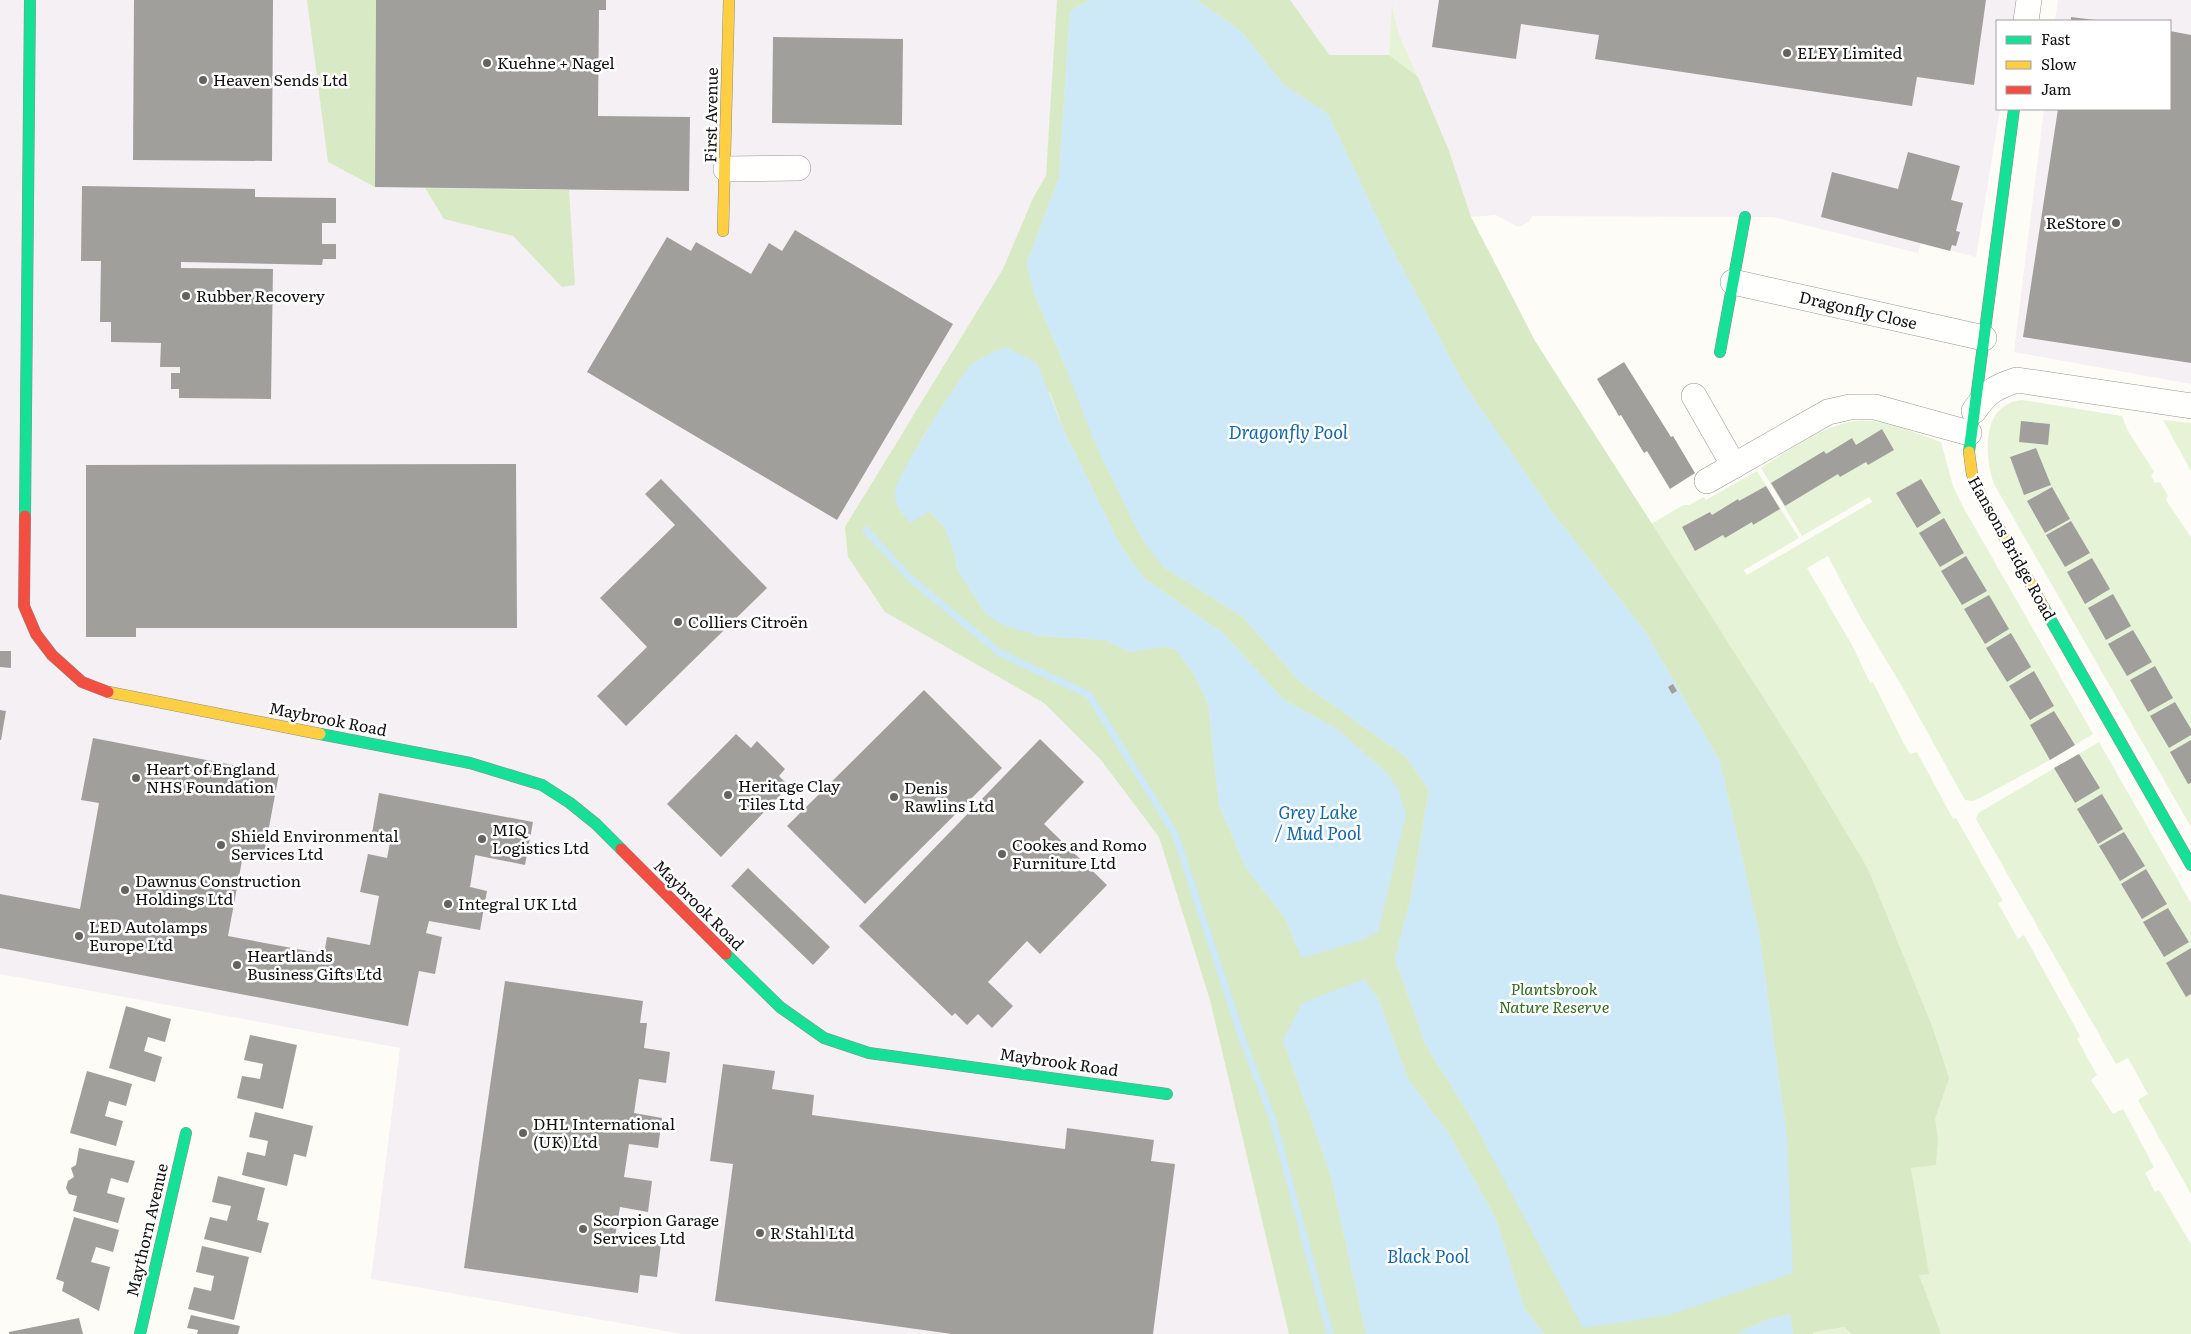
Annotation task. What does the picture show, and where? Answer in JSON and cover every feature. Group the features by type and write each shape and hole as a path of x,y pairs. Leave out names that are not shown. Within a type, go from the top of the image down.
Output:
{"street":[{"name":"Maybrook Road","path":"30,0 24,606 36,634 52,655 82,682 108,692 470,763 542,785 570,803 596,824 765,994 824,1038 869,1053 1167,1094"},
{"name":"First Avenue","path":"723,231 729,0"},
{"path":"2026,20 2029,0"},
{"name":"Hansons Bridge Road","path":"2014,110 1968,448 1969,470 1975,485 2191,865"},
{"path":"726,170 798,168"},
{"path":"1720,352 1745,217"},
{"name":"Dragonfly Close","path":"1733,282 1984,338"},
{"path":"1707,481 1828,412 1850,407 1875,406 1972,422 1985,395 2002,385 2017,380 2191,406"},
{"path":"1694,396 1734,466"},
{"name":"Maythorn Avenue","path":"140,1334 186,1133"}],"shaded area":[{"path":"0,0 1057,0 1046,176 1033,198 1003,269 845,527 885,612 1044,703 1101,760 1159,837 1210,1000 1289,1334 682,1334 371,1279 400,1048 0,974"},
{"path":"1290,0 2018,0 2014,20 1996,20 1996,110 2000,110 1976,257 1921,243 1918,253 1773,217 1532,216 1529,222 1518,227 1496,215 1471,217 1449,151 1397,32 1393,6 1389,55 1329,55"},
{"name":"ReStore","path":"2058,0 2191,0 2191,384 2014,352 2044,110 2171,110 2171,20 2055,20"}],"green space":[{"path":"307,0 376,0 375,187 328,162"},
{"name":"Plantsbrook Nature Reserve","path":"1057,0 1290,0 1330,55 1389,55 1392,4 1398,32 1449,151 1471,217 1535,341 1651,524 1683,505 1689,505 1704,497 1706,500 1757,471 1799,538 1744,570 1747,575 1872,502 1869,497 1802,536 1761,468 1817,434 1848,422 1879,422 1903,428 1941,442 1953,486 1962,505 2093,734 1980,798 1973,801 1965,800 1904,690 1859,615 1828,556 1807,568 1852,645 1870,683 1873,682 1904,744 1910,754 1917,752 1953,819 1956,818 2003,901 1998,903 2018,939 2024,935 2080,1036 2077,1039 2097,1075 2091,1080 2113,1114 2123,1109 2154,1167 2145,1173 2155,1192 2159,1190 2191,1244 2191,1334 1289,1334 1210,1000 1159,837 1101,760 1044,703 885,612 848,557 845,527 1003,269 1033,198 1046,176"},
{"path":"1057,0 1090,0 1070,11 1059,177 1027,263 1034,294 1063,361 1163,567 1243,617 1299,681 1405,756 1429,790 1412,892 1395,959 1425,1044 1473,1121 1787,1137 1759,932 1720,761 1645,631 1550,509 1464,384 1387,239 1328,114 1283,84 1242,32 1197,0 1290,0 1329,55 1389,55 1418,77 1449,151 1471,217 1535,341 1798,752 1868,869 1932,1026 1949,1078 1935,1119 1938,1139 1936,1165 1911,1168 1929,1274 1919,1275 1941,1334 1852,1334 1844,1327 1813,1332 1813,1334 1793,1334 1790,1314 1768,1319 1736,1334 1544,1334 1525,1309 1496,1219 1449,1134 1408,1079 1378,998 1283,1040 1330,1173 1366,1334 1289,1334 1210,1000 1159,837 1101,760 1044,703 885,612 848,557 845,527 1003,269 1033,198 1046,176","holes":["1050,392 1064,431 1122,548 1145,579 1223,633 1284,700 1337,729 1388,774 1302,958 1285,918 1246,868 1219,805 1208,704 1193,673 1175,649 1163,647 1129,652 1105,640 1039,636 986,614 957,569 954,551 944,527 929,511 895,490 923,436 936,418"]},
{"path":"425,188 569,190 575,285 562,287 513,236 444,219"},
{"path":"2022,400 2122,416 2127,429 2154,472 2151,475 2155,483 2160,482 2168,496 2166,500 2191,537 2191,827 1994,484 1988,459 1989,433 1992,421 1999,411 2009,404"},
{"path":"2163,420 2191,423 2191,471"},
{"path":"2099,742 2191,903 2191,1194 2138,1100 2148,1094 2128,1058 2116,1064 1976,819 1978,813"}],"water":[{"name":"Dragonfly Pool","path":"1090,0 1197,0 1242,32 1283,84 1328,114 1387,239 1464,384 1550,509 1645,631 1720,761 1759,932 1787,1137 1793,1273 1669,1315 1583,1328 1473,1121 1425,1044 1395,959 1412,892 1429,790 1405,756 1299,681 1243,617 1163,567 1140,536 1097,448 1034,294 1027,263 1059,177 1070,11"},
{"name":"Grey Lake / Mud Pool","path":"1006,347 1037,363 1064,431 1122,548 1145,579 1223,633 1284,700 1337,729 1388,774 1399,791 1406,815 1378,932 1360,941 1302,958 1285,918 1246,868 1219,805 1208,704 1193,673 1175,649 1163,647 1129,652 1105,640 1039,636 1003,625 986,614 957,569 954,551 944,527 929,511 911,523 899,509 895,496 898,482 929,427 955,387 972,364 984,356"},
{"name":"Black Pool","path":"1364,979 1378,998 1408,1079 1449,1134 1496,1219 1525,1309 1544,1334 1366,1334 1330,1173 1283,1040 1302,1003"},
{"path":"1790,1314 1793,1334 1736,1334 1768,1319"}],"building":[{"name":"Heaven Sends Ltd","path":"134,0 273,0 272,161 133,160"},
{"name":"Kuehne + Nagel","path":"376,0 606,0 606,10 599,10 598,116 690,117 689,191 375,187"},
{"name":"ELEY Limited","path":"1439,0 1986,0 1974,85 1917,77 1912,106 1595,59 1599,35 1521,24 1516,59 1432,47"},
{"path":"2071,17 2095,20 2071,20"},
{"name":"ReStore","path":"2171,31 2191,35 2191,363 2023,337 2058,110 2171,110"},
{"path":"773,37 903,39 902,125 772,123"},
{"path":"1908,152 1960,166 1951,200 1963,203 1956,231 1960,232 1956,246 1952,245 1950,251 1821,217 1832,172 1898,189"},
{"name":"Rubber Recovery","path":"82,186 255,189 255,197 336,198 336,223 322,223 322,244 336,244 336,259 323,259 322,265 181,262 181,268 273,269 271,399 179,398 179,389 171,389 171,373 180,373 180,367 160,367 161,343 111,342 111,322 100,322 101,261 81,261"},
{"path":"795,230 953,324 837,520 587,372 667,237 691,251 696,242 751,274 769,243 782,251"},
{"path":"1624,362 1695,473 1670,489 1647,451 1644,453 1621,415 1619,416 1597,379"},
{"path":"2021,421 2050,424 2048,445 2019,442"},
{"path":"1882,429 1894,450 1868,465 1866,462 1840,477 1838,474 1785,506 1771,483 1824,451 1826,454 1852,438 1856,445"},
{"path":"2036,448 2051,485 2024,495 2010,457"},
{"path":"516,464 517,628 136,628 136,637 86,637 86,465"},
{"name":"Colliers Citroën","path":"661,479 767,588 626,726 597,696 647,647 600,598 675,525 645,494"},
{"path":"1921,479 1941,513 1917,528 1896,493"},
{"path":"1766,486 1780,509 1753,525 1752,522 1725,538 1723,535 1695,551 1682,527 1710,512 1712,515 1738,499 1739,501"},
{"path":"2052,487 2070,519 2045,533 2027,501"},
{"path":"1944,518 1964,553 1940,567 1919,533"},
{"path":"2071,521 2090,553 2065,567 2046,535"},
{"path":"1966,556 1987,591 1962,605 1941,571"},
{"path":"2092,558 2110,589 2085,604 2067,572"},
{"path":"2113,594 2131,626 2106,640 2088,608"},
{"path":"1989,595 2009,629 1985,644 1964,609"},
{"path":"2133,630 2152,662 2127,676 2108,644"},
{"path":"2011,633 2031,667 2007,682 1986,648"},
{"path":"0,651 11,651 11,668 0,667"},
{"path":"2155,666 2173,698 2148,712 2130,680"},
{"path":"2034,671 2054,706 2030,720 2009,686"},
{"path":"1673,684 1677,691 1672,694 1668,687"},
{"name":"Denis Rawlins Ltd","path":"924,690 1002,768 865,904 787,826"},
{"path":"2175,702 2191,729 2191,735 2169,748 2150,716"},
{"path":"0,710 6,711 1,740 0,740"},
{"path":"2054,711 2075,745 2050,760 2030,725"},
{"name":"Heritage Clay Tiles Ltd","path":"736,734 751,748 757,741 785,769 779,776 789,786 721,857 667,804"},
{"path":"93,738 279,774 263,859 243,855 228,936 324,954 327,937 370,945 379,896 360,892 368,854 387,858 390,843 371,839 379,793 533,822 525,865 475,855 470,887 487,891 480,930 429,921 426,933 442,937 435,974 419,971 408,1026 0,948 0,894 80,909 99,803 81,800"},
{"name":"Cookes and Romo Furniture Ltd","path":"1040,739 1084,782 1044,824 1107,885 1040,954 1027,941 988,982 1013,1006 992,1028 978,1014 967,1025 955,1013 952,1016 859,926"},
{"path":"2191,740 2191,783 2188,784 2170,752"},
{"path":"2079,754 2100,788 2075,803 2054,768"},
{"path":"2102,794 2123,829 2098,844 2077,809"},
{"path":"2124,832 2145,866 2120,881 2099,846"},
{"path":"748,868 830,947 813,965 731,886"},
{"path":"2146,869 2167,904 2142,919 2121,884"},
{"path":"2168,908 2189,942 2164,957 2143,922"},
{"path":"2191,948 2191,994 2186,997 2166,963"},
{"path":"505,981 643,1001 640,1023 647,1023 644,1048 670,1052 666,1083 639,1079 634,1113 662,1118 658,1148 629,1144 624,1177 652,1181 648,1212 620,1207 615,1237 661,1244 657,1277 640,1275 638,1293 464,1268"},
{"path":"126,1006 171,1019 165,1042 148,1037 144,1051 162,1057 155,1082 109,1068"},
{"path":"250,1035 297,1045 283,1109 237,1098 242,1076 260,1079 263,1064 244,1060"},
{"path":"723,1064 775,1071 772,1089 814,1095 812,1115 1065,1149 1067,1128 1154,1140 1151,1161 1175,1164 1153,1334 952,1334 715,1301 733,1164 710,1161"},
{"path":"87,1071 132,1084 126,1106 109,1101 105,1116 123,1121 116,1146 70,1133"},
{"path":"255,1112 313,1126 306,1157 294,1154 287,1186 242,1175 247,1152 265,1156 268,1141 249,1137"},
{"path":"79,1148 135,1161 128,1183 111,1178 107,1193 125,1198 118,1223 73,1211 77,1196 69,1194 66,1188 68,1181 74,1177 71,1168 76,1165"},
{"path":"218,1176 265,1188 257,1220 269,1223 261,1253 204,1239 210,1217 227,1221 231,1206 212,1202"},
{"path":"74,1217 119,1230 113,1252 96,1247 91,1262 110,1267 99,1311 62,1291 64,1282 56,1279"},
{"path":"202,1246 249,1257 234,1320 188,1309 194,1287 211,1291 214,1276 196,1272"},
{"path":"191,1315 240,1326 238,1334 197,1334 198,1330 187,1328"},
{"path":"79,1318 83,1334 9,1334 9,1332"}],"waterway":[{"path":"866,530 910,578 1000,653 1089,695 1175,834 1242,1038 1273,1120 1330,1334"}],"traffic: fast":[{"path":"25,516 30,0"},
{"path":"1969,452 2014,110"},
{"path":"1720,352 1745,217"},
{"path":"2044,608 2191,865"},
{"path":"320,734 470,763 542,785 570,803 596,824 621,849"},
{"path":"726,954 780,1007 824,1038 869,1053 1167,1094"},
{"path":"140,1334 186,1133"}],"traffic: slow":[{"path":"723,231 729,0"},
{"path":"1969,452 1972,474 1982,498 2044,608"},
{"path":"108,692 320,734"}],"traffic: jam":[{"path":"25,516 24,606 36,634 52,655 82,682 108,692"},
{"path":"621,849 726,954"}],"place":[{"name":"ELEY Limited","path":"1787,53"},
{"name":"Kuehne + Nagel","path":"487,63"},
{"name":"Heaven Sends Ltd","path":"203,80"},
{"name":"ReStore","path":"2116,223"},
{"name":"Rubber Recovery","path":"186,296"},
{"name":"Colliers Citroën","path":"678,622"},
{"name":"Heart of England NHS Foundation","path":"136,778"},
{"name":"Heritage Clay Tiles Ltd","path":"728,795"},
{"name":"Denis Rawlins Ltd","path":"894,797"},
{"name":"MIQ Logistics Ltd","path":"482,839"},
{"name":"Shield Environmental Services Ltd","path":"221,845"},
{"name":"Cookes and Romo Furniture Ltd","path":"1002,854"},
{"name":"Dawnus Construction Holdings Ltd","path":"125,890"},
{"name":"Integral UK Ltd","path":"448,904"},
{"name":"LED Autolamps Europe Ltd","path":"79,936"},
{"name":"Heartlands Business Gifts Ltd","path":"237,965"},
{"name":"DHL International (UK) Ltd","path":"523,1133"},
{"name":"Scorpion Garage Services Ltd","path":"583,1229"},
{"name":"R Stahl Ltd","path":"760,1233"}]}
